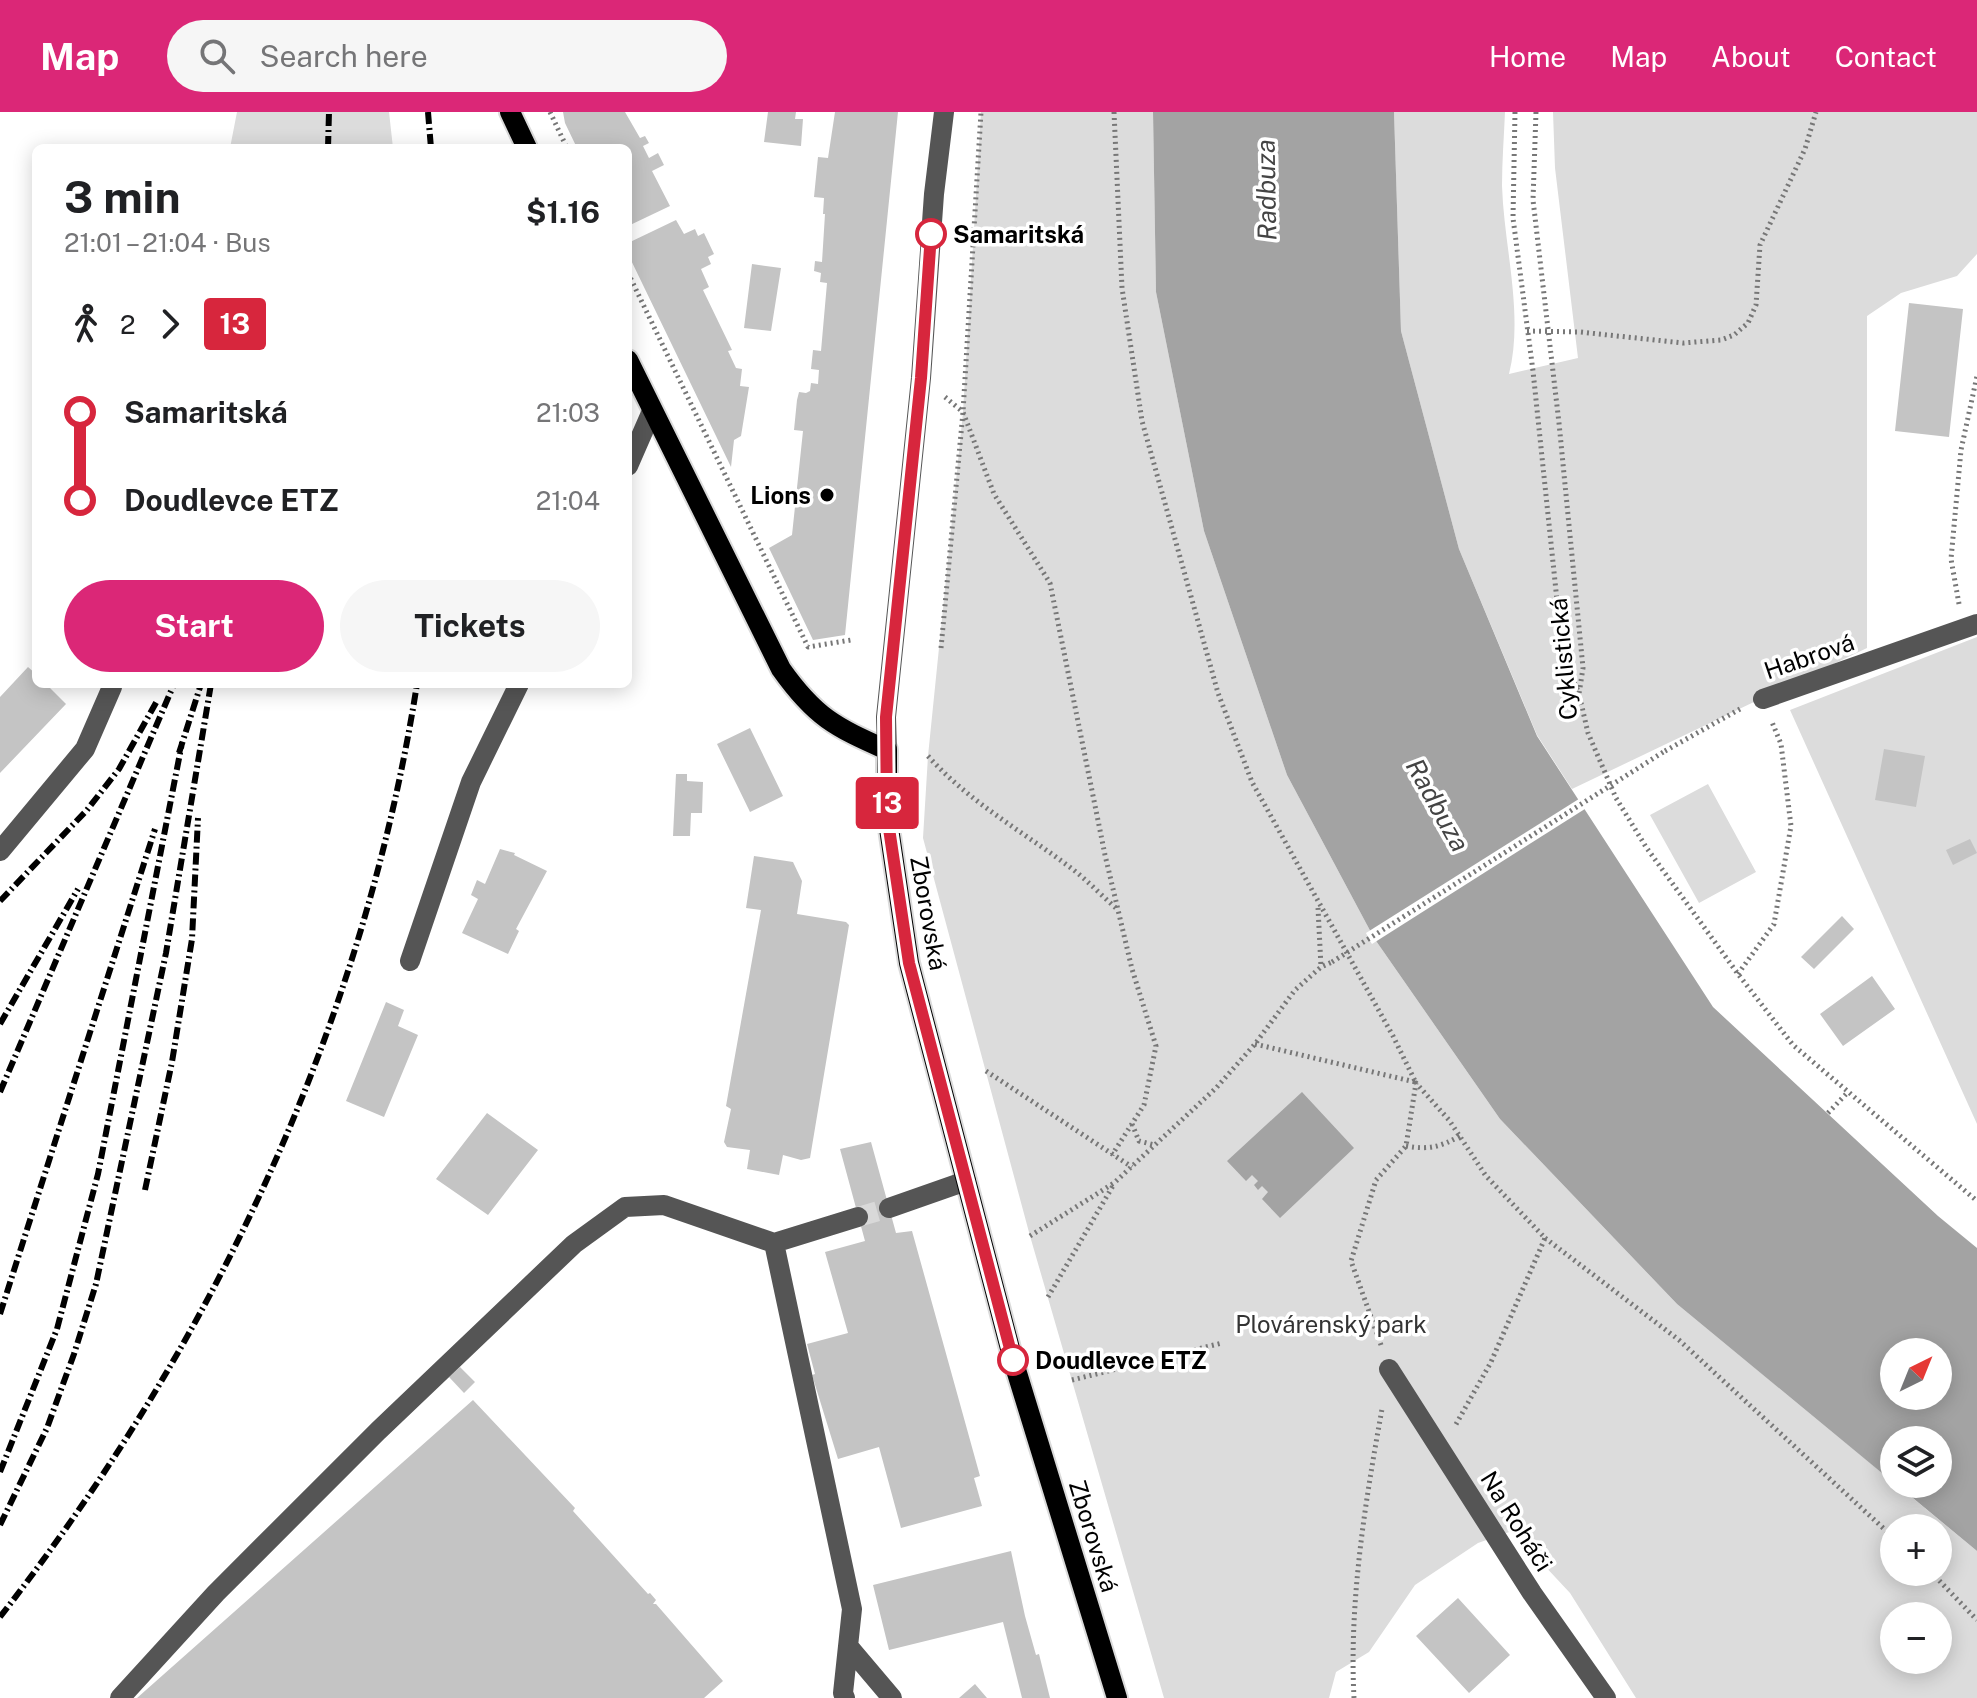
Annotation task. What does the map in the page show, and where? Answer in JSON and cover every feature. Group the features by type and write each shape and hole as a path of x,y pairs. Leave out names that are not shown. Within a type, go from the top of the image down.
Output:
{"main road":[{"path":"510,112 525,144"},
{"path":"632,368 781,669 813,710 845,731 887,750"},
{"name":"Zborovská","path":"887,750 887,815 909,963 1013,1360 1117,1698"}],"street":[{"name":"Zborovská","path":"887,750 886,717 921,378 934,194 944,112"},
{"path":"632,457 652,411"},
{"name":"Habrová","path":"1763,699 1970,626"},
{"path":"0,851 85,749 112,688"},
{"path":"410,961 471,782 517,688"},
{"path":"889,1208 966,1181"},
{"path":"120,1698 216,1593 378,1431 574,1244 625,1207 664,1205 774,1243 858,1217"},
{"path":"774,1243 852,1609 839,1696"},
{"name":"Na Roháči","path":"1389,1369 1532,1593 1606,1698"},
{"path":"848,1646 892,1698"}],"path":[{"path":"550,112 565,144"},
{"path":"941,648 963,412 981,112"},
{"path":"1114,112 1122,288 1142,421 1218,693 1252,782 1318,905 1393,1036 1416,1083 1460,1136 1486,1176 1545,1238 1679,1340 1880,1525"},
{"path":"1515,112 1513,218 1563,658 1579,694"},
{"name":"Cyklistická","path":"1536,112 1533,200 1583,668 1579,694 1588,733 1616,798 1646,847 1793,1045 1977,1201"},
{"path":"1527,331 1580,332 1683,343 1721,340 1734,335 1748,323 1756,305 1760,245 1805,149 1816,112"},
{"path":"632,281 808,647 851,640"},
{"path":"1970,626 1951,559 1961,450 1977,376"},
{"path":"921,378 963,412 994,494 1050,583 1118,910 1156,1046 1144,1105 1112,1155"},
{"path":"1738,974 1774,924 1791,826 1781,744 1763,699"},
{"name":"Habrová","path":"1114,1183 1216,1088 1255,1044 1295,990 1321,967 1665,751 1763,699"},
{"path":"928,756 950,780 1072,868 1118,910"},
{"path":"1318,905 1321,967"},
{"path":"1255,1044 1416,1083"},
{"path":"986,1071 1132,1167"},
{"path":"1354,1698 1359,1570 1369,1479 1389,1369 1351,1261 1376,1180 1406,1146 1416,1083"},
{"path":"1828,1113 1848,1092"},
{"path":"1132,1123 1139,1141 1155,1145"},
{"path":"1406,1146 1440,1148 1460,1136"},
{"path":"1030,1236 1114,1183"},
{"path":"1048,1297 1114,1183"},
{"path":"1441,1451 1491,1362 1545,1238"},
{"path":"1072,1380 1222,1343"},
{"path":"1944,1586 1977,1620"}],"green space":[{"path":"237,112 389,112 393,144 231,144"},
{"name":"Plovárenský park","path":"981,112 1153,112 1156,292 1204,531 1287,775 1374,938 1500,1119 1677,1304 1880,1471 1880,1498 1913,1498 1932,1514 1880,1514 1880,1586 1952,1586 1952,1530 1977,1551 1977,1698 1636,1698 1570,1593 1512,1531 1478,1543 1415,1585 1369,1652 1336,1672 1329,1698 1164,1698 1030,1236 923,838 928,756 963,412"},
{"path":"1394,112 1505,112 1503,209 1515,328 1509,374 1578,358 1555,168 1553,112 1977,112 1977,254 1957,276 1901,293 1867,316 1867,648 1572,789 1537,735 1459,549 1401,331"},
{"path":"1977,637 1977,1124 1790,710"},
{"path":"1708,784 1756,872 1699,903 1650,815"}],"water":[{"name":"Radbuza","path":"1153,112 1394,112 1401,331 1459,549 1537,736 1713,1007 1938,1216 1977,1248 1977,1551 1952,1530 1952,1514 1932,1514 1913,1498 1952,1498 1952,1426 1880,1426 1880,1471 1677,1304 1500,1119 1374,938 1287,775 1204,531 1156,292"},
{"path":"1302,1092 1354,1148 1280,1218 1262,1199 1268,1192 1262,1186 1258,1190 1254,1185 1258,1181 1252,1175 1246,1181 1227,1161"}],"pier":[{"path":"1582,797 1588,807 1372,944 1366,933"}],"building":[{"path":"563,112 625,112 640,138 645,136 649,143 643,146 649,158 658,153 664,165 652,171 670,206 632,224 632,144 575,144"},
{"path":"768,112 796,112 795,119 803,119 801,146 764,142"},
{"path":"835,112 898,112 845,635 813,640 769,548 792,535 803,431 794,430 797,400 799,392 810,391 811,383 818,384 819,370 811,369 813,350 821,351 827,283 820,282 821,273 814,271 815,261 822,262 825,214 824,198 814,197 818,157 828,158"},
{"path":"676,220 684,234 695,229 698,236 704,233 714,254 708,257 711,264 701,269 709,287 703,290 732,350 728,351 736,368 742,369 740,386 749,387 741,436 734,440 731,467 632,262 632,241"},
{"path":"752,264 781,268 771,331 744,328"},
{"path":"1909,303 1963,309 1949,437 1895,431"},
{"path":"28,667 32,670 32,688 50,688 66,704 0,773 0,697"},
{"path":"750,728 783,796 750,812 717,744"},
{"path":"1884,749 1925,756 1916,807 1875,800"},
{"path":"676,774 687,774 687,781 703,782 702,813 691,813 690,836 673,836"},
{"path":"1970,839 1977,853 1953,865 1946,850"},
{"path":"500,849 515,853 547,871 516,929 519,931 508,954 462,933 478,899 471,895 477,880 485,884"},
{"path":"754,856 793,862 802,881 797,914 849,925 810,1158 801,1160 783,1155 779,1175 747,1169 750,1150 727,1147 724,1142 731,1109 726,1106 761,910 746,908"},
{"path":"1842,916 1854,929 1814,969 1801,957"},
{"path":"1872,976 1895,1009 1843,1046 1820,1014"},
{"path":"386,1002 404,1010 398,1026 418,1035 384,1117 346,1101"},
{"path":"487,1113 538,1150 488,1215 436,1179"},
{"path":"871,1142 896,1233 912,1231 980,1476 974,1478 982,1506 901,1528 879,1447 838,1459 812,1375 815,1374 807,1344 848,1333 825,1252 865,1241 840,1149"},
{"path":"460,1367 475,1382 464,1393 449,1377"},
{"path":"473,1400 575,1508 573,1511 650,1593 656,1600 653,1604 723,1681 704,1698 137,1698"},
{"path":"1011,1551 1025,1616 1050,1698 1022,1698 1003,1622 889,1650 873,1585"},
{"path":"1458,1598 1510,1655 1469,1693 1416,1636"},
{"path":"975,1684 987,1698 959,1698"}],"tunnel":[{"path":"858,1217 889,1208"}],"railway":[{"path":"328,144 329,112"},
{"path":"428,112 431,144"},
{"path":"0,1092 172,688"},
{"path":"179,753 200,688"},
{"path":"0,1525 47,1428 96,1284 166,953 210,688"},
{"path":"0,1617 77,1513 147,1404 211,1292 268,1177 317,1058 359,936 392,811 416,688"},
{"path":"0,901 87,810 119,769 157,701"},
{"path":"0,1472 57,1329 98,1174 182,743"},
{"path":"145,1190 172,1062 192,939 198,818"},
{"path":"0,1314 155,829"},
{"path":"0,1024 78,889"}],"bus line":[{"name":"13","path":"931,234 921,378 886,717 887,815 909,963 1013,1360"}],"place":[{"name":"Samaritská","path":"931,234"},
{"name":"Lions","path":"827,495"},
{"name":"Doudlevce ETZ","path":"1013,1360"}]}
